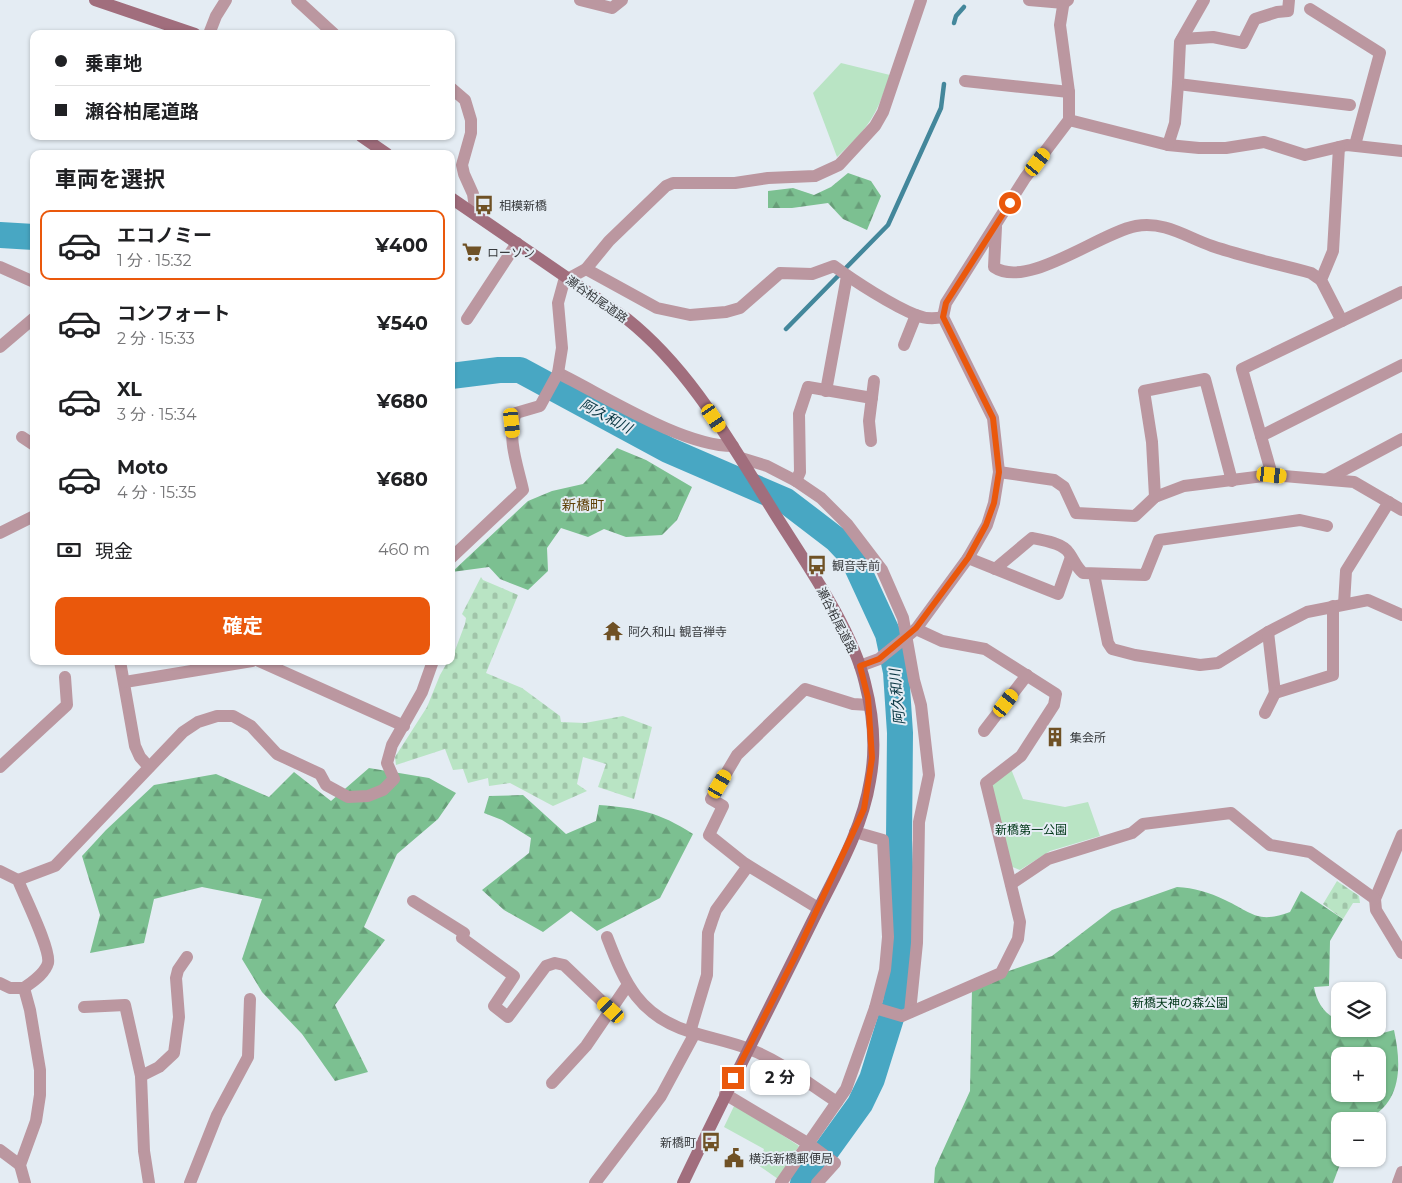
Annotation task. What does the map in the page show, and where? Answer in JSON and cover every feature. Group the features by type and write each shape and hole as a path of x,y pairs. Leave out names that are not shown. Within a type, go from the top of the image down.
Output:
{"main road":[{"path":"94,0 183,30"},
{"path":"368,140 381,150"},
{"name":"瀬谷柏尾道路","path":"455,201 652,339 685,376 744,462 835,614 860,666 869,705 872,758 864,809 855,832 683,1183"}],"street":[{"path":"211,30 216,16 226,0"},
{"path":"297,0 330,30"},
{"path":"580,0 612,8 622,0"},
{"path":"455,554 523,490 514,449 512,423 516,413 540,406 558,374 562,348 558,303 564,281 586,269 609,241 666,186 673,183 735,183 768,178 815,176 839,165 874,126 883,112 920,0"},
{"path":"860,666 879,659 908,636 968,558 986,525 994,503 999,472 993,418 943,317 946,303 1027,176 1069,120 1069,92 1060,25 1065,1 1029,0"},
{"path":"1168,145 1175,123 1178,51 1182,39 1204,0"},
{"path":"1182,39 1213,37 1243,43 1255,19 1277,12 1288,11 1288,0"},
{"path":"1310,9 1380,53 1355,146"},
{"path":"965,81 1069,92"},
{"path":"1178,84 1350,105"},
{"path":"455,91 465,100 470,115 471,133 462,165 473,194 476,215"},
{"path":"1069,120 1168,145 1199,148 1226,148 1264,142 1305,155 1339,147 1355,146 1402,151"},
{"path":"1321,280 1333,251 1339,147"},
{"path":"996,225 994,267 1000,271 1023,272 1046,266 1116,232 1137,226 1156,226 1173,229 1211,246 1311,273 1321,280 1342,320"},
{"path":"467,319 517,243"},
{"path":"586,269 657,308 690,315 726,312 740,308 780,274 812,274 834,266 847,276 916,315 932,319 943,317"},
{"path":"0,267 30,280"},
{"path":"826,391 847,276"},
{"path":"1272,475 1242,369 1402,292"},
{"path":"904,345 916,315"},
{"path":"0,346 30,321"},
{"path":"1261,436 1402,366"},
{"path":"558,374 662,426 701,442 733,446"},
{"path":"1155,497 1152,442 1144,391 1205,379 1232,481"},
{"path":"871,441 869,421 874,380"},
{"path":"796,481 800,472 799,414 808,387 872,398"},
{"path":"22,437 30,442"},
{"path":"1326,480 1402,439"},
{"path":"744,462 767,466 796,481 821,498 847,524 882,570 903,618 908,636 914,680 922,705 929,776 919,822 917,943 906,1014"},
{"path":"999,472 1054,480 1064,487 1076,513 1135,516 1155,497 1184,486 1272,475 1354,482 1402,510"},
{"path":"1275,693 1332,675 1338,605 1346,571 1389,502"},
{"path":"0,533 30,518"},
{"path":"995,569 1032,538 1049,542 1068,551 1083,573 1145,574 1159,540 1300,520 1327,526"},
{"path":"968,558 1058,594 1071,557"},
{"path":"1094,574 1108,643 1112,649 1135,655 1200,665 1218,663 1268,632 1307,612 1368,600 1402,615"},
{"path":"1265,713 1275,693 1268,632"},
{"path":"878,1009 906,1014 1001,973 1018,938 1020,922 986,783 1021,756 1054,705 1056,694 984,649 908,636"},
{"path":"121,665 135,746 149,767"},
{"path":"125,682 210,665"},
{"path":"268,665 404,726"},
{"path":"18,880 55,866 183,732 198,722 217,716 233,716 251,726 277,754 320,774 326,785 348,797 368,796 383,790 394,779 387,763 392,745 422,692 432,665"},
{"path":"984,731 1027,675"},
{"path":"0,766 68,705 65,677"},
{"path":"818,908 748,866 709,835 723,806 711,799 737,755 805,689 853,704 869,705"},
{"path":"1011,884 1048,859 1132,833 1143,824 1231,813 1270,845 1310,852 1375,899"},
{"path":"780,1183 811,1146 846,1089 878,1009 885,970 888,937 883,840 855,832"},
{"path":"1402,835 1375,899 1376,910 1402,953"},
{"path":"595,1183 661,1096 693,1033 710,957 708,933 712,920 716,910 748,866"},
{"path":"0,871 18,880 47,950 48,964 41,974 24,988 10,988 0,984"},
{"path":"413,901 464,933 462,938 514,976 494,1006 508,1017 546,966 555,963 564,965 611,1010"},
{"path":"607,937 628,986 644,1005 658,1016 693,1033 748,1048 766,1056 837,1102"},
{"path":"141,1076 159,1067 174,1053 179,1017 176,978 178,970 187,957"},
{"path":"552,1083 586,1046 628,986"},
{"path":"24,988 30,1010 40,1070 40,1095 36,1121 20,1165 25,1183"},
{"path":"190,1183 217,1114 248,1057 250,998"},
{"path":"84,1007 125,1005 141,1076 144,1151 149,1183"},
{"path":"725,1094 811,1146 835,1163 817,1183"},
{"path":"0,1150 20,1165"},
{"path":"1398,1183 1402,1172"}],"green space":[{"path":"841,63 890,75 876,111 864,129 837,157 813,93"},
{"path":"848,173 871,181 881,196 867,230 843,219 828,203 792,208 768,208 768,191 793,188 814,195 831,187"},
{"path":"617,448 646,460 692,487 677,520 662,535 626,537 604,529 588,537 561,528 547,548 548,571 528,590 500,579 489,567 455,572 455,569 528,501 552,491 583,484"},
{"path":"481,577 483,580 518,595 486,673 522,688 560,716 561,722 585,723 623,716 652,727 634,799 598,787 606,764 583,757 577,784 587,791 553,806 510,783 489,786 488,778 468,783 463,769 453,770 445,749 396,765 395,757 427,707 446,665 455,665 455,650 466,618 462,614"},
{"path":"369,768 429,778 456,793 438,819 397,854 364,927 385,940 335,1005 368,1072 335,1081 302,1034 262,992 242,959 262,899 202,887 154,899 144,943 90,953 100,915 82,856 106,830 154,785 216,774 269,797 294,772 331,801"},
{"name":"新橋第一公園","path":"1011,769 1023,799 1065,807 1088,802 1100,836 1050,851 1020,870 1010,866 991,785"},
{"path":"523,795 566,834 596,821 599,805 648,812 693,834 660,898 597,931 571,911 543,932 504,910 482,890 529,853 531,838 502,820 484,813 489,796"},
{"path":"1337,881 1359,896 1360,903 1353,903 1343,919 1323,904"},
{"name":"新橋天神の森公園","path":"1177,887 1195,889 1219,897 1249,913 1262,917 1290,912 1301,891 1343,919 1330,941 1329,986 1314,987 1322,1007 1331,1016 1331,1037 1386,1037 1386,1032 1394,1030 1397,1044 1398,1071 1392,1095 1378,1112 1331,1112 1331,1167 1339,1167 1333,1183 934,1183 935,1168 970,1091 972,988 1006,972 1052,956 1112,910"},
{"path":"735,1104 799,1146 778,1179 758,1165 764,1149 724,1127"}],"waterway":[{"path":"954,23 956,16 964,7"},
{"path":"786,329 888,225 941,108 944,84"},
{"name":"阿久和川","path":"0,235 30,237"},
{"name":"阿久和川","path":"455,376 499,370 520,370 668,450 786,501 837,540 852,556 888,634 896,672 900,733 899,840 902,921 896,1002 872,1079 860,1104 803,1183"}],"place":[{"name":"相模新橋","path":"484,205"},
{"name":"ローソン","path":"472,252"},
{"name":"観音寺前","path":"817,565"},
{"name":"阿久和山 観音禅寺","path":"613,631"},
{"name":"集会所","path":"1055,737"},
{"name":"新橋町","path":"711,1142"},
{"name":"横浜新橋郵便局","path":"734,1158"}],"district":[{"name":"新橋町","path":"583,505"}],"route":[{"path":"733,1078 795,957 855,832 864,809 872,758 871,719 865,682 860,666 879,659 916,628 968,558 986,525 994,503 999,472 993,418 943,317 946,303 1010,203"}]}
